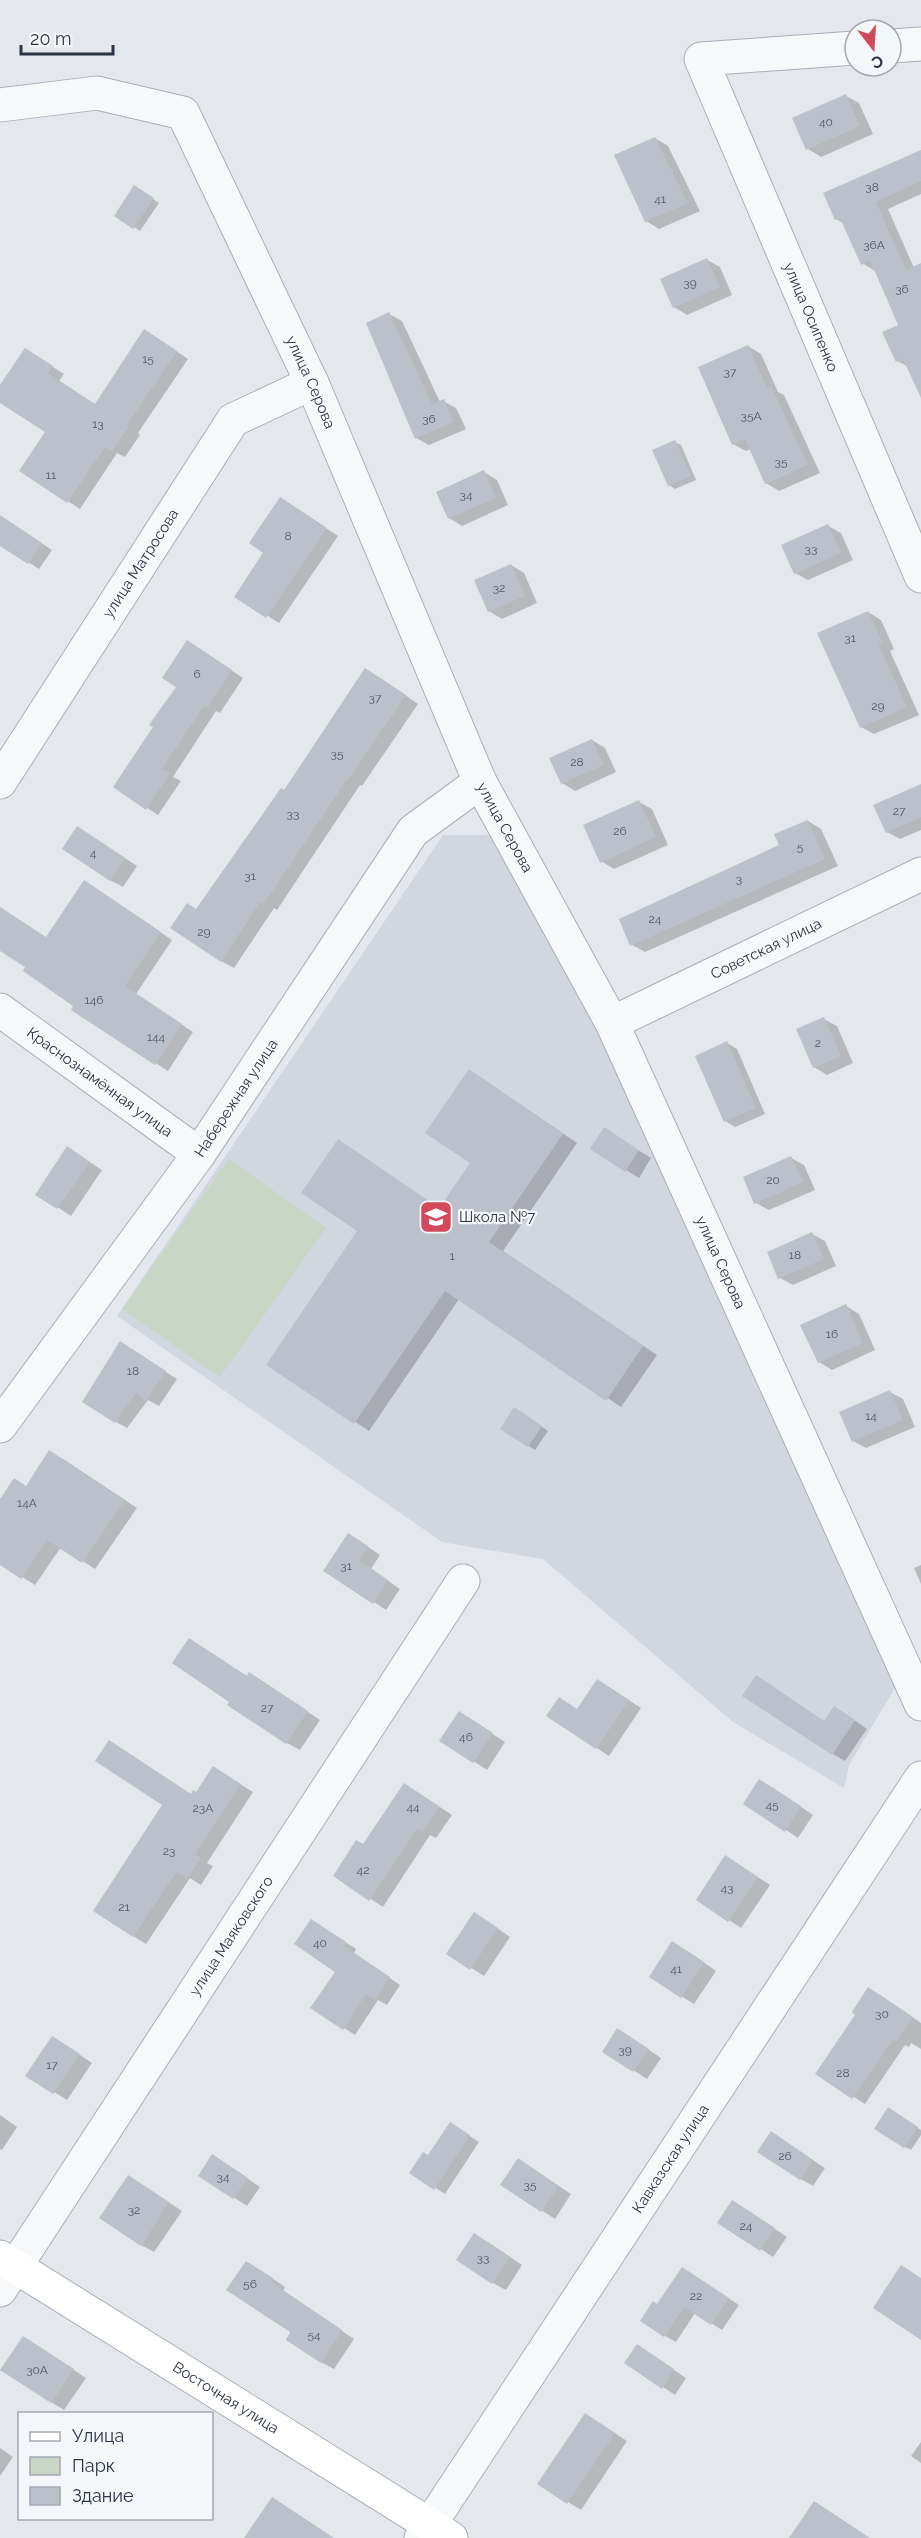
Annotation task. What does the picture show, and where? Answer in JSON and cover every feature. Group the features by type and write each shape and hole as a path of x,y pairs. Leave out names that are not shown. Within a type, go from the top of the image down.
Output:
{"main road":[{"name":"Восточная улица","path":"5,2271 434,2533"}],"street":[{"path":"903,45 921,44"},
{"name":"улица Осипенко","path":"843,49 701,59 921,576"},
{"name":"улица Серова","path":"0,105 97,93 183,113 312,383 480,782 612,1023 921,1704"},
{"name":"улица Матросова","path":"0,782 233,420 312,383"},
{"name":"Набережная улица","path":"0,1426 199,1155 413,831 480,782"},
{"name":"Советская улица","path":"612,1023 921,874"},
{"name":"Краснознамённая улица","path":"0,1010 199,1155"},
{"name":"улица Маяковского","path":"5,2271 463,1581"},
{"name":"Кавказская улица","path":"434,2533 921,1778"}],"shaded area":[{"name":"Школа №7","path":"443,835 492,835 610,1052 901,1678 849,1765 844,1788 733,1722 543,1559 442,1542 117,1316"}],"green space":[{"path":"229,1159 326,1228 220,1377 122,1309"}],"building":[{"path":"846,94 860,126 806,150 792,118"},
{"path":"655,137 688,203 645,222 614,155"},
{"path":"921,150 921,181 876,202 906,270 921,263 921,398 903,359 896,362 882,332 898,325 870,260 861,265 840,218 835,220 823,193"},
{"path":"134,185 154,198 133,229 114,216"},
{"path":"707,258 720,287 673,308 660,279"},
{"path":"389,312 432,404 444,399 453,422 415,439 366,323"},
{"path":"144,329 177,351 112,451 105,447 67,503 19,471 45,432 0,403 0,385 25,348 53,366 48,373 95,404"},
{"path":"748,345 767,388 771,386 808,465 765,484 745,439 732,445 698,367"},
{"path":"675,440 691,476 668,486 652,450"},
{"path":"484,470 496,498 448,519 436,492"},
{"path":"280,497 327,528 266,618 234,597 263,553 249,543"},
{"path":"0,515 42,543 28,564 0,546"},
{"path":"828,524 841,553 794,574 781,545"},
{"path":"511,564 525,596 488,612 474,580"},
{"path":"868,611 882,642 878,644 907,707 860,728 817,633"},
{"path":"187,640 232,670 207,708 204,706 162,769 170,773 146,810 113,787 153,727 149,725 176,687 162,678"},
{"path":"365,668 406,695 264,904 260,902 221,962 170,928 187,903 196,909 281,788 284,790"},
{"path":"592,739 604,765 561,784 549,758"},
{"path":"921,784 921,817 886,833 873,805"},
{"path":"639,800 656,837 600,863 583,825"},
{"path":"808,820 825,859 630,946 619,919 779,845 774,834"},
{"path":"77,826 125,858 110,881 62,849"},
{"path":"84,880 161,932 125,986 182,1024 155,1065 71,1010 73,1006 23,971 25,967 0,951 0,907 46,937"},
{"path":"824,1017 841,1056 813,1068 796,1029"},
{"path":"727,1041 756,1108 724,1122 695,1056"},
{"path":"469,1069 563,1134 489,1242 643,1346 606,1401 445,1291 354,1424 266,1365 357,1231 301,1193 338,1139 439,1208 470,1163 425,1133"},
{"path":"604,1127 639,1150 625,1172 590,1149"},
{"path":"67,1146 90,1162 57,1209 35,1195"},
{"path":"791,1156 803,1182 754,1204 743,1177"},
{"path":"812,1232 824,1259 778,1279 767,1252"},
{"path":"846,1304 863,1343 818,1363 800,1325"},
{"path":"120,1341 166,1371 146,1401 136,1393 115,1423 82,1402"},
{"path":"890,1390 903,1420 852,1442 839,1412"},
{"path":"514,1407 542,1426 528,1447 500,1429"},
{"path":"49,1450 125,1500 82,1563 47,1540 21,1579 0,1565 0,1499 14,1478 26,1486"},
{"path":"348,1533 368,1546 359,1560 388,1580 373,1604 323,1571"},
{"path":"189,1638 247,1676 249,1672 308,1711 286,1744 227,1705 229,1702 172,1663"},
{"path":"756,1675 824,1721 834,1706 855,1720 832,1755 742,1696"},
{"path":"597,1679 629,1700 596,1749 546,1716 559,1697 577,1709"},
{"path":"459,1711 493,1733 473,1763 439,1741"},
{"path":"109,1740 191,1794 193,1790 196,1792 213,1766 241,1784 195,1854 201,1858 187,1879 177,1871 133,1937 93,1911 162,1805 95,1761"},
{"path":"759,1779 801,1806 785,1832 743,1804"},
{"path":"404,1783 440,1807 422,1832 417,1829 369,1901 333,1876 356,1840 363,1844"},
{"path":"725,1855 758,1877 728,1922 696,1900"},
{"path":"474,1912 498,1928 470,1970 446,1954"},
{"path":"311,1919 346,1942 344,1946 390,1977 375,2000 366,1994 343,2030 310,2008 335,1972 294,1944"},
{"path":"672,1941 704,1962 681,1998 649,1977"},
{"path":"868,1987 913,2017 896,2042 893,2040 852,2099 815,2074 855,2015 852,2012"},
{"path":"617,2028 649,2049 633,2072 602,2052"},
{"path":"52,2036 80,2054 53,2094 25,2076"},
{"path":"888,2107 918,2127 904,2148 874,2129"},
{"path":"450,2122 470,2135 434,2190 409,2173 423,2152 428,2155"},
{"path":"771,2131 813,2160 800,2180 757,2152"},
{"path":"212,2154 248,2178 233,2199 198,2176"},
{"path":"518,2158 559,2186 541,2212 500,2185"},
{"path":"128,2175 169,2202 141,2246 99,2218"},
{"path":"732,2200 775,2228 760,2251 717,2223"},
{"path":"474,2233 510,2257 492,2284 456,2260"},
{"path":"246,2261 273,2278 271,2282 342,2330 321,2363 286,2340 290,2332 226,2290"},
{"path":"901,2265 921,2278 921,2340 873,2308"},
{"path":"682,2267 729,2298 711,2325 684,2307 664,2337 640,2321 653,2301 657,2304"},
{"path":"23,2336 74,2369 51,2403 0,2370"},
{"path":"637,2344 674,2369 662,2389 624,2363"},
{"path":"585,2413 615,2433 567,2504 537,2484"},
{"path":"272,2497 334,2538 244,2538"},
{"path":"814,2501 870,2538 789,2538"}],"place":[{"name":"Школа №7","path":"436,1217"}]}
